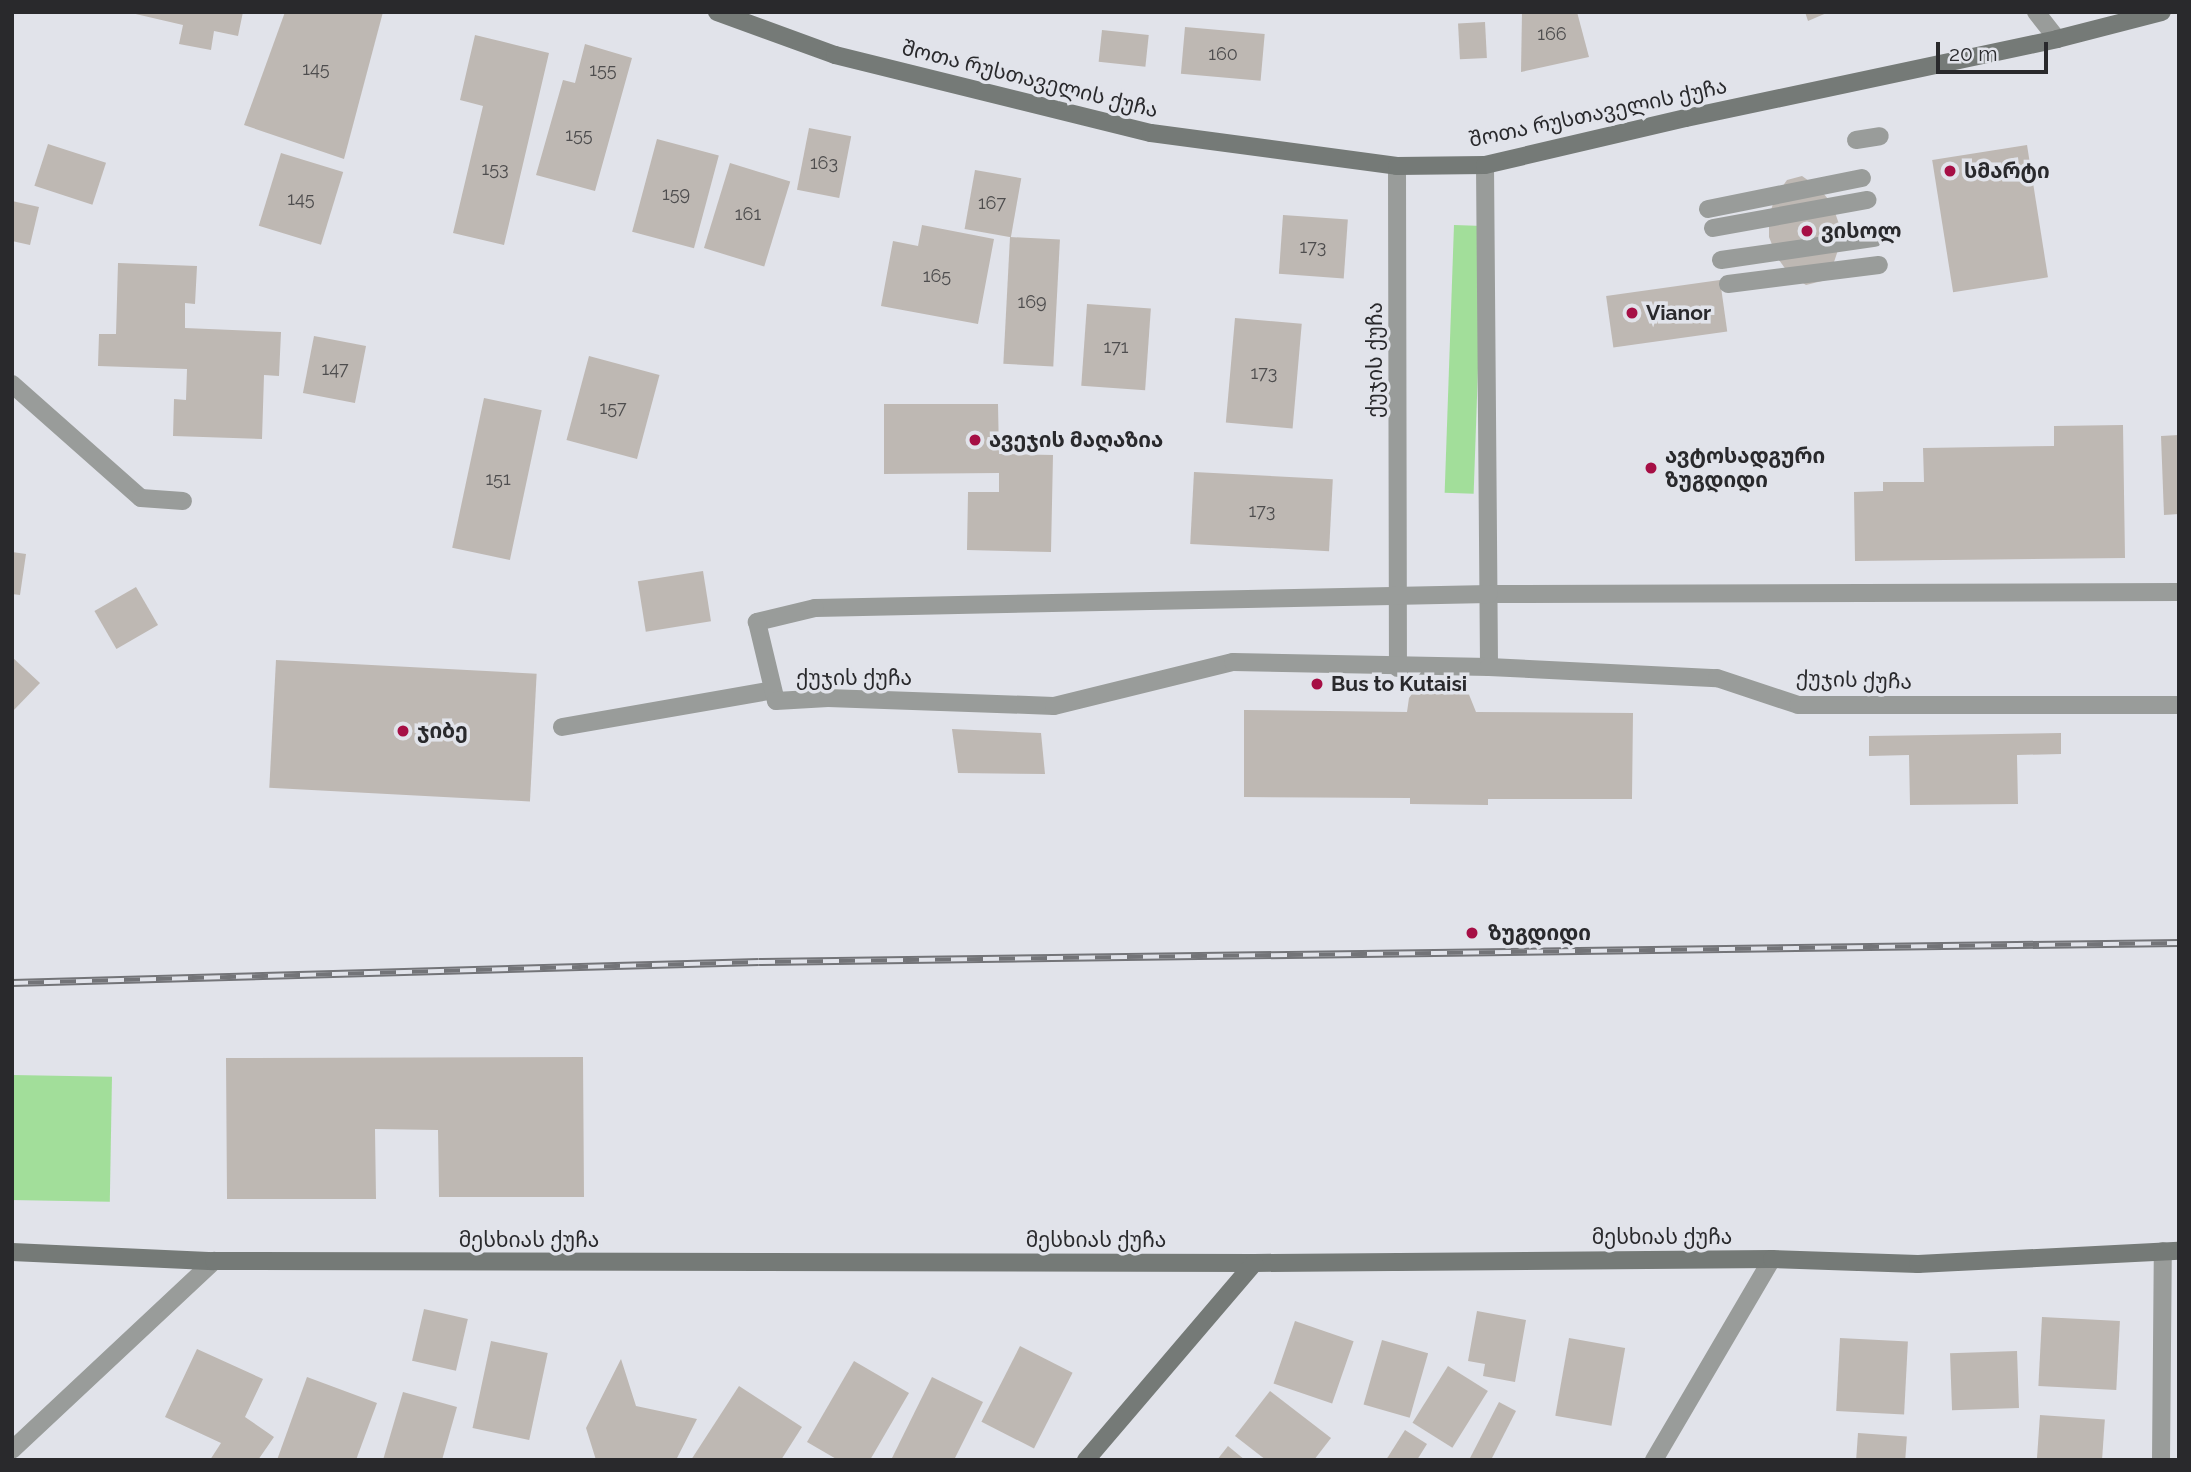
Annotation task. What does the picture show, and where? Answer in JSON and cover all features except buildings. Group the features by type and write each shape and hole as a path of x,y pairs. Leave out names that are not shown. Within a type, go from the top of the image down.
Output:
{"street":[{"name":"შოთა რუსთაველის ქუჩა","path":"717,12 835,55 1151,133 1397,166 1485,165 1686,118 2057,39 2162,12"},
{"path":"2036,12 2057,39"},
{"path":"1856,140 1880,136"},
{"path":"1485,165 1489,667"},
{"name":"ქუჯის ქუჩა","path":"1397,166 1398,668"},
{"path":"1708,209 1862,178"},
{"path":"1713,228 1867,200"},
{"path":"1721,260 1874,238"},
{"path":"1728,284 1878,265"},
{"path":"12,384 141,498 183,502"},
{"name":"ქუჯის ქუჩა","path":"2179,592 1489,594 815,608 757,622 776,701 828,698 1054,706 1233,662 1398,668 1489,667 1717,678 1798,705 2179,705"},
{"path":"562,727 773,690"},
{"path":"2161,1460 2171,1251"},
{"name":"მესხიას ქუჩა","path":"12,1252 215,1261 1254,1263 1772,1259 1918,1264 2171,1251"},
{"path":"1654,1460 1772,1259"},
{"path":"12,1450 215,1261"},
{"path":"1086,1460 1254,1263"}],"green space":[{"path":"1454,225 1483,226 1474,494 1445,493"},
{"path":"12,1075 112,1077 110,1202 12,1200"}],"railway":[{"path":"12,983 759,962 2179,943"}],"place":[{"name":"სმარტი","path":"1950,171"},
{"name":"ვისოლ","path":"1807,231"},
{"name":"Vianor","path":"1632,313"},
{"name":"ავეჯის მაღაზია","path":"975,440"},
{"name":"ავტოსადგური ზუგდიდი","path":"1651,468"},
{"name":"Bus to Kutaisi","path":"1317,684"},
{"name":"ჯიბე","path":"403,731"},
{"name":"ზუგდიდი","path":"1472,933"}]}
